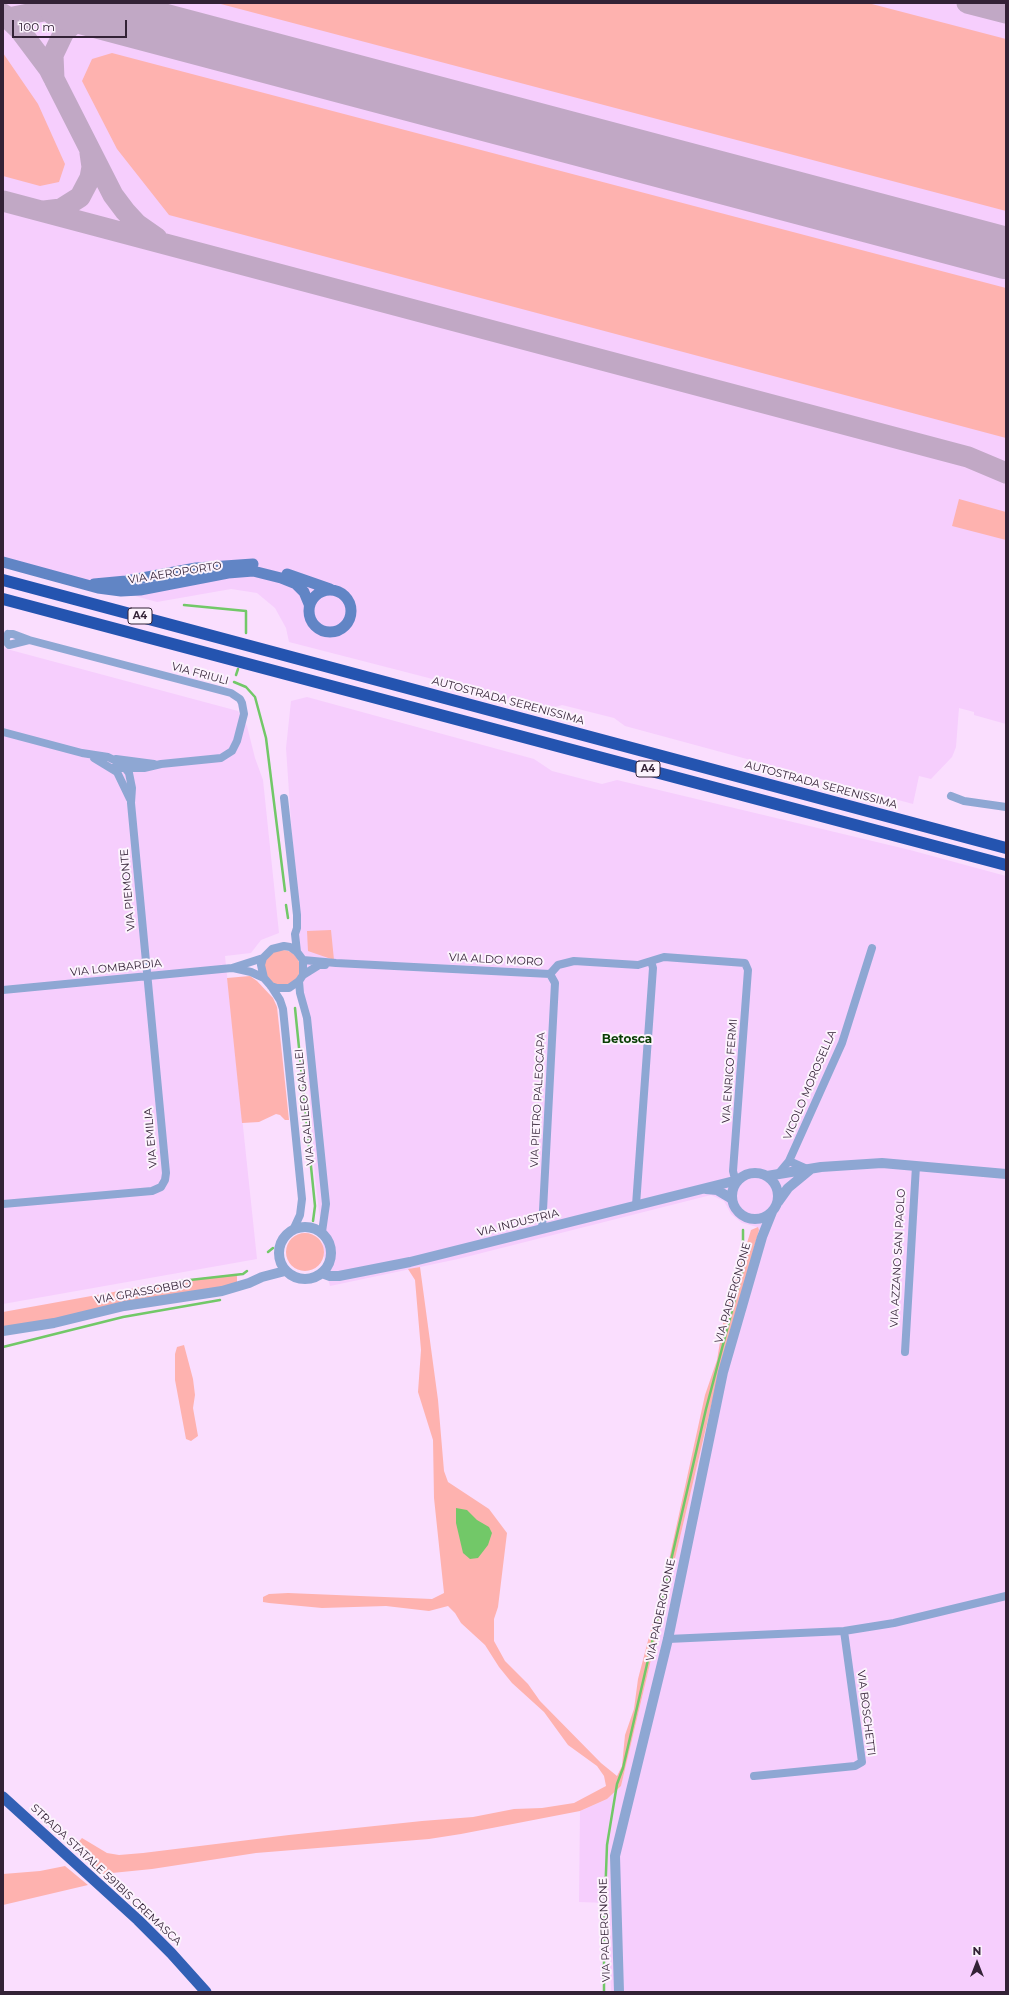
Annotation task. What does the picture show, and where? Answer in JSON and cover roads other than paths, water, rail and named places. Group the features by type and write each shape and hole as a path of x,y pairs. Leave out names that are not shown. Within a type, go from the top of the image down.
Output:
{"highway":[{"name":"AUTOSTRADA SERENISSIMA","path":"3,580 1006,848"},
{"name":"A4","path":"3,599 1006,865"},
{"name":"STRADA STATALE 591BIS CREMASCA","path":"3,1797 138,1920 171,1953 206,1992"}],"main road":[{"name":"VIA AEROPORTO","path":"3,562 112,591 134,591 228,573 253,571 281,578 296,584 304,592 309,604"},
{"name":"VIA AEROPORTO","path":"87,584 126,581 196,568 253,564 270,568 330,589"},
{"path":"330,589 338,591 345,595 350,605 350,617 341,629 330,632 319,629 310,620 308,612 309,604 316,594 322,590 330,589"}],"street":[{"name":"VIA FRIULI","path":"29,640 230,693 240,699 244,708 244,714 235,746 227,755 216,760 161,764 108,757"},
{"name":"VIA PIEMONTE","path":"3,732 82,753 108,757 118,761 126,769 131,780 131,803 148,976"},
{"name":"VIA PIEMONTE","path":"82,753 112,768 122,781 131,803"},
{"name":"VIA FRIULI","path":"112,768 149,768 161,764"},
{"path":"951,796 964,800 1006,807"},
{"path":"284,798 297,915 295,934 297,952"},
{"path":"262,1276 275,1262 284,1237 294,1228 300,1215 302,1198 283,1009 280,1000 264,978 261,965 263,958 272,949 295,934"},
{"path":"271,986 283,989 289,988 301,978 303,960 297,952 290,947 278,946"},
{"name":"VICOLO MOROSELLA","path":"788,1188 783,1173 842,1043 872,948"},
{"name":"VIA ALDO MORO","path":"303,960 550,974 558,966 574,961 638,965 664,957 745,963"},
{"name":"VIA LOMBARDIA","path":"3,990 232,968 263,958"},
{"path":"636,1205 653,968 651,961"},
{"name":"VIA ALDO MORO","path":"301,978 318,966 336,963"},
{"name":"VIA ENRICO FERMI","path":"738,1180 733,1171 748,970 745,963"},
{"name":"VIA LOMBARDIA","path":"232,968 251,972 264,978"},
{"name":"VIA PIETRO PALEOCAPA","path":"542,1229 555,983 550,974"},
{"name":"VIA EMILIA","path":"3,1204 152,1191 161,1187 165,1180 148,976"},
{"name":"VIA GALILEO GALILEI","path":"301,978 300,993 308,1018 326,1204 322,1232"},
{"path":"789,1160 809,1169"},
{"path":"809,1169 788,1188 772,1212 758,1219 748,1218 739,1213 732,1199 733,1189 738,1180 752,1173 767,1176 809,1169 882,1164 1006,1174"},
{"name":"VIA AZZANO SAN PAOLO","path":"905,1352 916,1166"},
{"path":"767,1176 777,1187 778,1203"},
{"name":"VIA INDUSTRIA","path":"322,1273 330,1276 339,1276 410,1262 738,1180"},
{"name":"VIA INDUSTRIA","path":"702,1189 717,1190 732,1199"},
{"name":"VIA PADERGNONE","path":"619,1992 615,1856 668,1639 723,1372 762,1237 772,1212"},
{"name":"VIA PADERGNONE","path":"748,1218 757,1224 762,1237"},
{"path":"294,1228 309,1226 322,1232 330,1243 333,1265 339,1276"},
{"path":"279,1251 281,1265 285,1270 298,1278 305,1279 314,1278 322,1273 329,1265 332,1256"},
{"name":"VIA GRASSOBBIO","path":"3,1331 54,1323 124,1306 222,1291 238,1287 262,1276 285,1270"},
{"path":"668,1639 844,1631 894,1623 1006,1596"},
{"name":"VIA BOSCHETTI","path":"754,1776 855,1766 862,1762 844,1631"}],"waterway":[{"path":"184,605 246,611 246,633"},
{"path":"236,675 238,669"},
{"path":"234,682 246,687 255,697 266,738 285,891"},
{"path":"286,905 288,918"},
{"path":"295,1008 315,1206 313,1221"},
{"path":"604,1992 604,1926 607,1845 617,1784 623,1768 706,1409 743,1269 743,1230"},
{"path":"268,1252 273,1248"},
{"path":"172,1282 243,1274 247,1271"},
{"path":"3,1347 123,1317 220,1300"}],"district":[{"name":"Betosca","path":"627,1039"}]}
